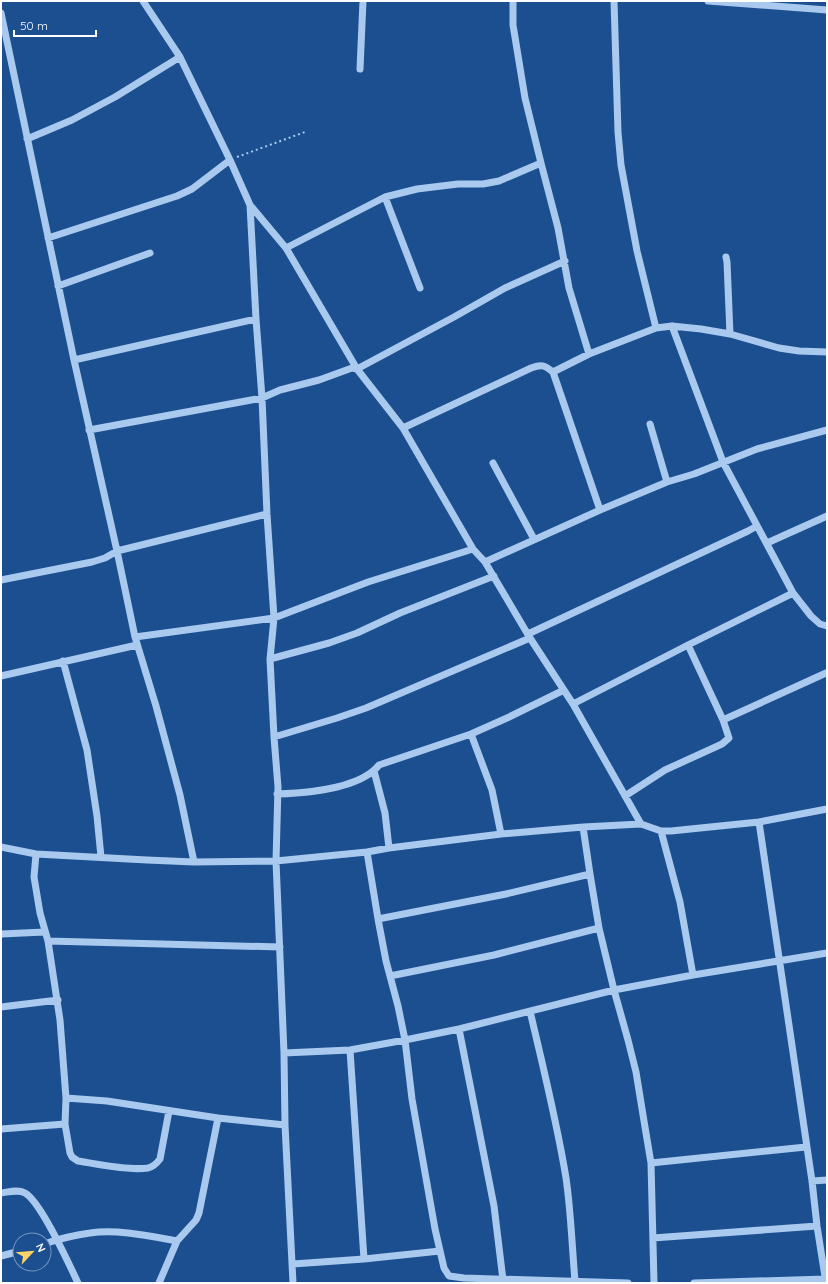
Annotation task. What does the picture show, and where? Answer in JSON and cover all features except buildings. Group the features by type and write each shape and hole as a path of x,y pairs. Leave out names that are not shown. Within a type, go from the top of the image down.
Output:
{"street":[{"path":"143,1 180,57 250,205 286,248 357,369 403,428 473,549 485,562 529,636 573,704 640,824"},
{"path":"360,69 363,1"},
{"path":"513,1 513,25 520,69 541,163 558,228 569,288 589,354"},
{"path":"614,1 618,132 621,165 637,251 656,328"},
{"path":"708,1 827,10"},
{"path":"1,13 58,286 136,641 179,788 194,862"},
{"path":"27,139 72,120 109,101 180,57"},
{"path":"48,238 177,196 192,189 230,160"},
{"path":"286,248 384,197 417,189 458,184 483,184 499,181 541,163"},
{"path":"384,197 420,288"},
{"path":"250,205 274,618 270,659 278,794 276,861 284,1053 285,1125 293,1283"},
{"path":"58,286 150,253"},
{"path":"726,257 730,334"},
{"path":"90,430 262,398 280,390 319,380 340,371 352,368 357,369 505,288 565,261"},
{"path":"74,360 256,319"},
{"path":"672,326 723,462 793,593 811,616 820,624 827,626"},
{"path":"553,372 589,354 656,328 672,326 730,334 799,352 827,352"},
{"path":"403,428 538,365 545,366 553,372 600,510"},
{"path":"650,424 667,482"},
{"path":"485,562 534,539 667,482 694,474 757,449 827,430"},
{"path":"493,463 534,539"},
{"path":"1,580 92,562 105,558 117,551 267,514"},
{"path":"767,543 827,516"},
{"path":"274,737 366,708 529,636 757,526"},
{"path":"1,676 136,641 274,618 368,582 473,549"},
{"path":"270,659 343,638 400,613 494,576"},
{"path":"573,704 793,593"},
{"path":"625,796 665,770 729,739 730,736 688,645"},
{"path":"63,661 87,750 97,816 101,857"},
{"path":"723,720 826,673"},
{"path":"278,794 329,789 356,782 379,765 471,734 564,690"},
{"path":"471,734 492,790 501,834"},
{"path":"374,770 385,813 389,848"},
{"path":"1,847 36,854 194,862 276,861 367,852 501,834 583,827 640,824 661,831 759,822 827,809"},
{"path":"694,1283 825,1281 812,1181 759,822"},
{"path":"583,827 599,928 636,1072 651,1163 654,1283"},
{"path":"661,831 680,902 693,975"},
{"path":"367,852 378,919 405,1040 412,1099 444,1268 450,1276 464,1281 504,1280 626,1283"},
{"path":"36,854 34,877 40,913 48,942 58,1000 64,1050 66,1124 70,1153 75,1160 125,1168 147,1168 152,1166 160,1159 170,1111"},
{"path":"378,919 506,894 590,874"},
{"path":"390,976 494,955 599,928"},
{"path":"1,934 18,932 45,932"},
{"path":"48,942 280,948"},
{"path":"284,1053 350,1050 405,1040 459,1029 614,990 779,960 827,953"},
{"path":"1,1008 58,1000"},
{"path":"530,1011 558,1135 566,1180 575,1281"},
{"path":"459,1029 494,1206 504,1280"},
{"path":"350,1050 364,1259"},
{"path":"66,1098 107,1101 218,1118 285,1125"},
{"path":"159,1283 177,1241 191,1226 199,1213 218,1118"},
{"path":"1,1129 66,1124"},
{"path":"651,1163 806,1147"},
{"path":"812,1181 827,1180"},
{"path":"1,1193 16,1191 24,1192 30,1197 57,1240 78,1283"},
{"path":"653,1238 817,1226"},
{"path":"52,1242 89,1232 147,1236 177,1241"},
{"path":"293,1264 364,1259 440,1251"},
{"path":"1,1256 12,1253"}],"path":[{"path":"230,160 305,132"}]}
